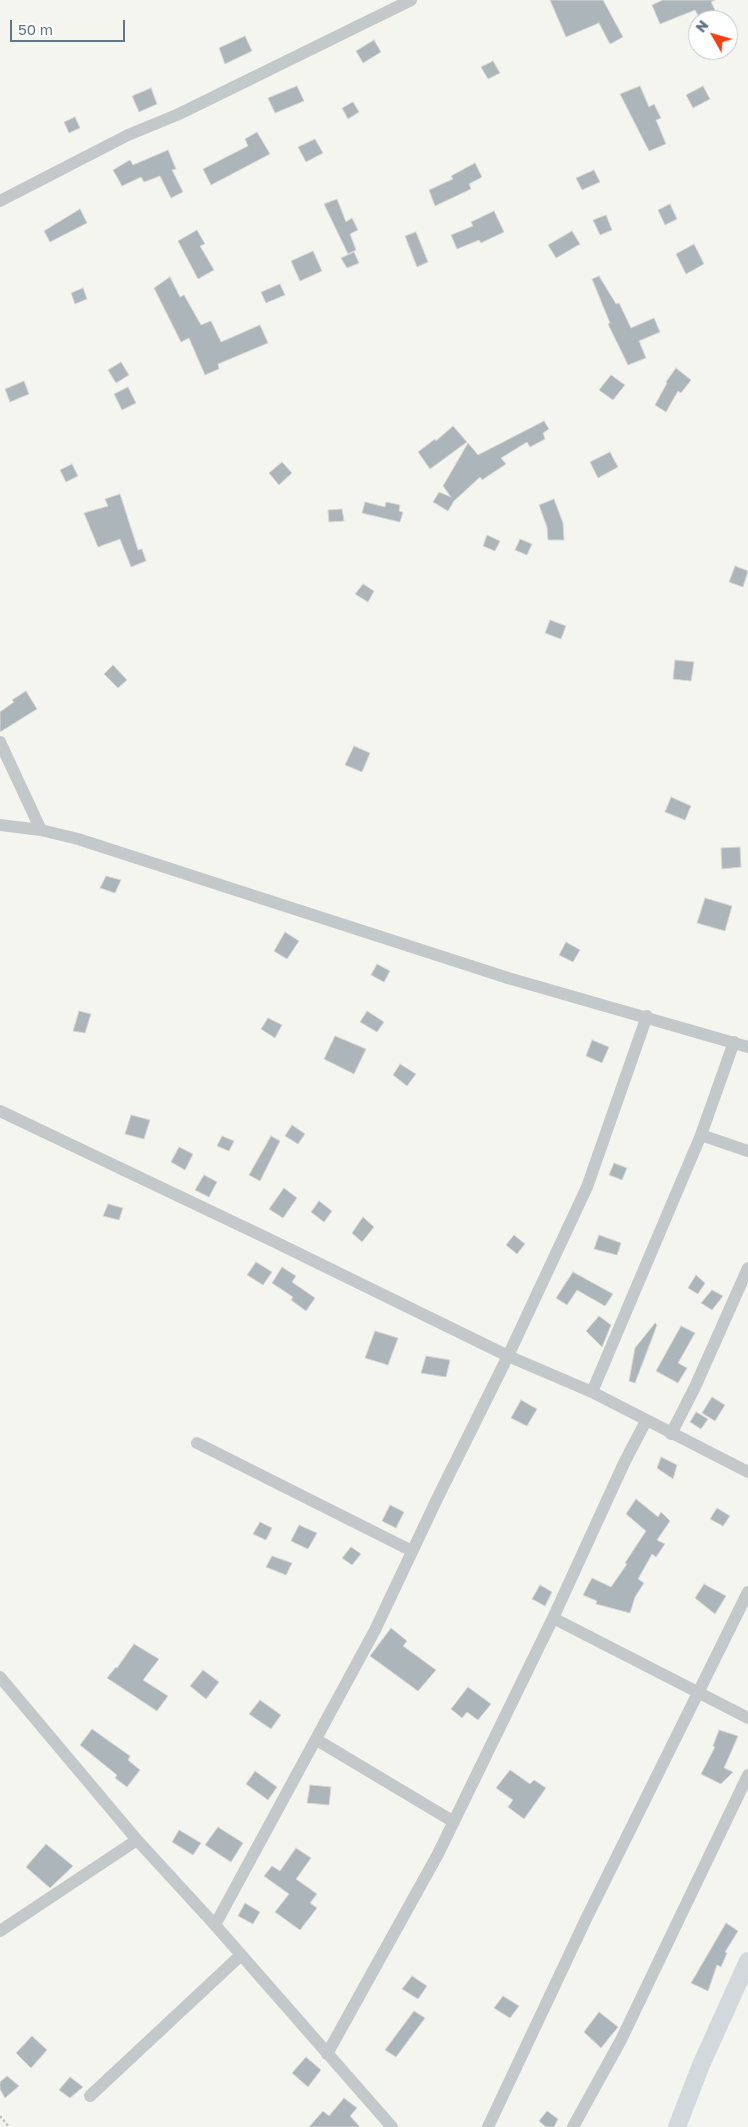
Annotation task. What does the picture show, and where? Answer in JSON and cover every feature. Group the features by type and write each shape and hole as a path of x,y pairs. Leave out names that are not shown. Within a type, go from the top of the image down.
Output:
{"street":[{"path":"0,201 128,135 179,114 410,0"},
{"path":"0,742 41,830"},
{"path":"0,825 41,830 78,839 508,978 647,1016 748,1047"},
{"path":"216,1925 375,1630 508,1356 588,1187 647,1016"},
{"path":"592,1392 701,1136 734,1042"},
{"path":"0,1111 272,1240 508,1356 592,1392 748,1472"},
{"path":"701,1136 748,1151"},
{"path":"671,1434 695,1387 748,1268"},
{"path":"327,2054 454,1822 553,1618 625,1461 646,1421"},
{"path":"197,1443 412,1551"},
{"path":"488,2127 587,1917 748,1592"},
{"path":"553,1618 748,1718"},
{"path":"0,1677 137,1840 216,1925 392,2127"},
{"path":"317,1740 454,1822"},
{"path":"574,2127 621,2040 748,1775"},
{"path":"0,1931 137,1840"},
{"path":"90,2096 241,1955"},
{"path":"677,2127 701,2065 748,1961"}],"path":[{"path":"0,2116 9,2127"}],"building":[{"path":"550,0 603,0 623,37 610,44 599,23 566,37"},
{"path":"663,0 715,0 711,2 715,10 688,10 688,13 660,24 652,5"},
{"path":"245,36 252,51 225,64 219,48"},
{"path":"374,40 381,52 363,63 356,51"},
{"path":"493,61 500,73 488,79 481,67"},
{"path":"297,86 304,101 275,113 268,98"},
{"path":"640,86 649,107 654,104 661,118 656,120 666,144 649,151 620,94"},
{"path":"703,86 710,99 693,108 686,95"},
{"path":"151,88 157,104 139,112 132,96"},
{"path":"353,102 359,112 348,119 342,108"},
{"path":"75,117 80,128 69,133 64,122"},
{"path":"257,132 270,154 211,185 203,169 248,146 245,139"},
{"path":"315,139 323,153 306,162 298,147"},
{"path":"168,150 176,169 172,170 183,192 171,198 160,176 144,182 141,177 122,186 113,170 130,160 133,165"},
{"path":"475,163 482,177 469,184 471,189 435,206 429,190 453,179 451,176"},
{"path":"594,170 600,182 582,190 576,178"},
{"path":"337,199 346,222 352,218 358,230 350,234 356,250 348,254 324,204"},
{"path":"670,204 677,219 665,225 658,210"},
{"path":"80,209 87,223 50,242 44,231"},
{"path":"494,211 504,232 481,243 479,240 457,249 451,235 473,226 471,222"},
{"path":"606,215 612,230 600,235 593,220"},
{"path":"197,230 205,244 200,246 214,270 198,279 178,241"},
{"path":"572,231 580,244 556,258 548,245"},
{"path":"416,232 428,262 417,267 405,236"},
{"path":"694,244 704,264 686,274 676,254"},
{"path":"313,251 322,271 300,281 291,261"},
{"path":"354,252 359,263 347,268 341,258"},
{"path":"599,276 616,304 619,303 631,328 654,318 660,332 639,341 646,358 628,365 608,324 610,323 592,279"},
{"path":"170,277 180,297 184,295 201,325 211,321 221,342 260,325 268,343 218,364 219,369 205,375 189,338 181,342 154,288"},
{"path":"280,284 285,295 266,303 261,292"},
{"path":"83,288 87,299 75,304 71,293"},
{"path":"121,362 129,375 116,383 108,370"},
{"path":"676,368 691,380 681,393 678,391 666,412 655,405 666,382"},
{"path":"611,375 625,385 613,400 599,390"},
{"path":"24,381 29,394 10,402 5,389"},
{"path":"128,387 136,403 122,410 114,394"},
{"path":"544,421 549,429 543,433 545,439 530,447 527,442 501,458 506,464 482,480 480,477 454,501 448,511 433,502 439,492 451,497 443,486 468,443 478,455"},
{"path":"453,426 467,442 430,469 418,452 435,439 436,441"},
{"path":"610,452 618,467 598,478 590,462"},
{"path":"282,462 292,473 279,485 269,473"},
{"path":"72,464 78,476 66,482 60,470"},
{"path":"120,494 138,550 142,549 146,561 131,567 120,539 98,547 84,513 108,506 105,499"},
{"path":"554,499 563,523 564,540 548,540 547,527 539,505"},
{"path":"365,502 385,507 386,502 400,505 399,511 403,512 400,522 362,513"},
{"path":"342,509 344,521 329,522 328,510"},
{"path":"487,535 500,541 495,551 483,546"},
{"path":"520,539 532,544 527,555 515,550"},
{"path":"735,566 748,571 743,587 729,582"},
{"path":"363,584 374,591 368,602 355,594"},
{"path":"550,620 566,626 561,639 545,633"},
{"path":"675,660 694,662 691,681 673,679"},
{"path":"113,665 127,680 118,688 104,674"},
{"path":"26,691 37,709 0,732 0,712 14,702 12,700"},
{"path":"354,746 370,753 362,772 345,765"},
{"path":"671,797 691,806 685,820 665,812"},
{"path":"740,847 741,867 722,869 721,848"},
{"path":"106,876 121,880 115,893 100,888"},
{"path":"705,898 732,906 725,931 697,923"},
{"path":"285,932 299,941 287,959 274,951"},
{"path":"566,942 580,950 573,962 559,955"},
{"path":"377,964 390,971 384,982 371,975"},
{"path":"79,1011 91,1014 85,1033 73,1031"},
{"path":"367,1011 384,1022 377,1032 360,1022"},
{"path":"268,1018 282,1025 275,1038 261,1029"},
{"path":"335,1036 366,1049 354,1074 324,1059"},
{"path":"592,1040 609,1047 602,1063 586,1056"},
{"path":"400,1064 416,1074 407,1086 393,1075"},
{"path":"131,1115 150,1120 144,1139 125,1134"},
{"path":"292,1125 305,1134 298,1144 285,1136"},
{"path":"222,1136 234,1141 229,1151 217,1146"},
{"path":"271,1136 280,1141 260,1181 249,1175"},
{"path":"179,1147 193,1154 185,1170 171,1162"},
{"path":"614,1163 627,1168 622,1180 609,1175"},
{"path":"204,1175 217,1182 209,1197 195,1190"},
{"path":"284,1188 297,1198 283,1218 269,1209"},
{"path":"319,1201 332,1211 324,1222 311,1212"},
{"path":"108,1204 123,1208 119,1220 103,1216"},
{"path":"363,1217 374,1227 362,1242 352,1233"},
{"path":"514,1235 525,1244 517,1254 506,1245"},
{"path":"599,1235 621,1243 617,1255 594,1249"},
{"path":"256,1262 272,1272 263,1285 247,1275"},
{"path":"282,1267 296,1276 292,1282 315,1298 306,1311 291,1300 293,1297 272,1283"},
{"path":"573,1272 613,1294 605,1306 577,1290 567,1305 556,1298"},
{"path":"696,1275 705,1283 698,1294 688,1288"},
{"path":"712,1290 723,1296 712,1310 701,1303"},
{"path":"599,1316 611,1325 602,1347 586,1331"},
{"path":"655,1323 657,1325 635,1383 629,1381 635,1348"},
{"path":"681,1326 695,1333 678,1363 687,1368 678,1383 656,1371"},
{"path":"375,1331 398,1338 388,1365 365,1358"},
{"path":"426,1356 450,1360 446,1377 421,1373"},
{"path":"712,1397 725,1405 715,1421 702,1413"},
{"path":"521,1400 537,1409 527,1426 511,1418"},
{"path":"696,1412 708,1419 701,1429 690,1422"},
{"path":"661,1457 677,1465 673,1479 657,1468"},
{"path":"636,1499 658,1517 661,1512 670,1521 657,1540 665,1544 656,1557 652,1554 638,1579 644,1583 635,1597 630,1613 596,1604 597,1601 583,1595 592,1578 611,1587 646,1531 626,1514"},
{"path":"390,1505 404,1512 396,1528 382,1521"},
{"path":"717,1508 730,1516 723,1526 710,1519"},
{"path":"260,1522 272,1528 266,1540 253,1534"},
{"path":"299,1525 317,1533 308,1549 291,1541"},
{"path":"351,1547 361,1554 352,1565 342,1558"},
{"path":"272,1556 292,1563 286,1575 266,1567"},
{"path":"704,1584 726,1596 715,1614 695,1598"},
{"path":"540,1585 552,1592 545,1606 532,1599"},
{"path":"391,1628 407,1641 403,1646 436,1670 418,1691 370,1656"},
{"path":"134,1644 159,1659 143,1680 168,1696 157,1711 107,1678 117,1668"},
{"path":"203,1670 219,1682 206,1699 190,1686"},
{"path":"468,1687 491,1704 478,1720 467,1712 462,1718 451,1709"},
{"path":"260,1700 281,1715 271,1729 249,1714"},
{"path":"92,1729 130,1756 128,1760 140,1770 127,1787 115,1778 117,1775 80,1745"},
{"path":"719,1730 738,1736 724,1768 733,1772 721,1784 701,1774 715,1747 713,1746"},
{"path":"510,1770 530,1784 534,1780 546,1788 524,1819 508,1807 513,1800 496,1788"},
{"path":"255,1771 277,1787 268,1800 246,1784"},
{"path":"310,1785 331,1787 329,1805 307,1803"},
{"path":"218,1827 243,1843 231,1862 205,1845"},
{"path":"179,1830 201,1843 193,1855 172,1842"},
{"path":"46,1844 73,1866 50,1888 26,1867"},
{"path":"296,1848 311,1858 296,1879 317,1894 310,1903 317,1908 300,1930 275,1912 289,1894 264,1876 272,1866 280,1871"},
{"path":"245,1903 260,1912 253,1924 238,1916"},
{"path":"726,1923 738,1931 725,1952 727,1953 721,1967 717,1965 708,1991 691,1983"},
{"path":"412,1976 427,1986 418,1999 402,1989"},
{"path":"503,1996 519,2006 510,2018 494,2008"},
{"path":"414,2011 425,2018 396,2057 385,2050"},
{"path":"599,2012 618,2027 601,2048 584,2032"},
{"path":"32,2036 47,2050 31,2068 16,2053"},
{"path":"306,2057 321,2070 308,2087 292,2073"},
{"path":"7,2076 19,2086 5,2098 0,2089 0,2082"},
{"path":"70,2077 83,2087 70,2098 59,2090"},
{"path":"344,2098 357,2108 350,2116 360,2127 309,2127 323,2111 329,2116"},
{"path":"547,2111 558,2119 554,2127 546,2127 539,2121"}]}
